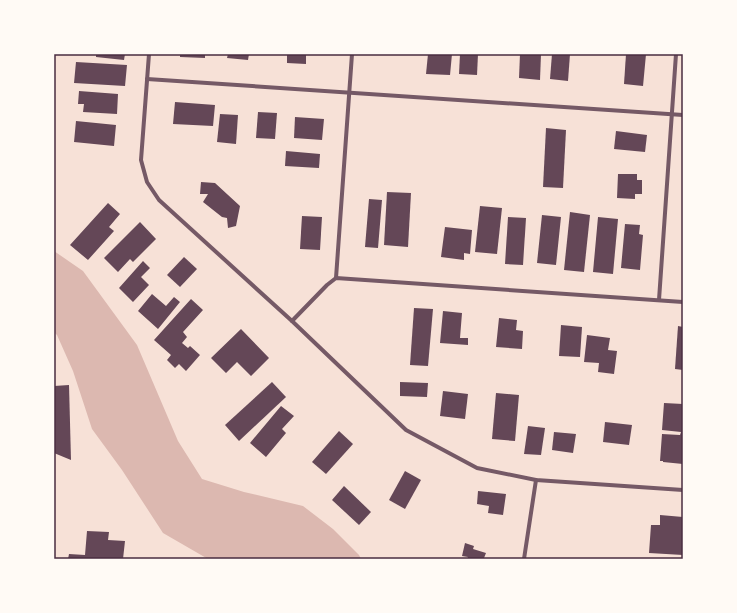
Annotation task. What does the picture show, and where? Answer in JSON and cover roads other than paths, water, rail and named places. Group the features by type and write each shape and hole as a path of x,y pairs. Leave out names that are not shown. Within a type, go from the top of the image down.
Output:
{"street":[{"path":"149,54 141,160 147,182 159,200 292,321 406,430 477,468 536,480 683,490"},
{"path":"336,278 352,54"},
{"path":"659,300 676,54"},
{"path":"147,79 683,115"},
{"path":"292,321 327,285 336,278 683,302"},
{"path":"524,559 536,480"}]}
